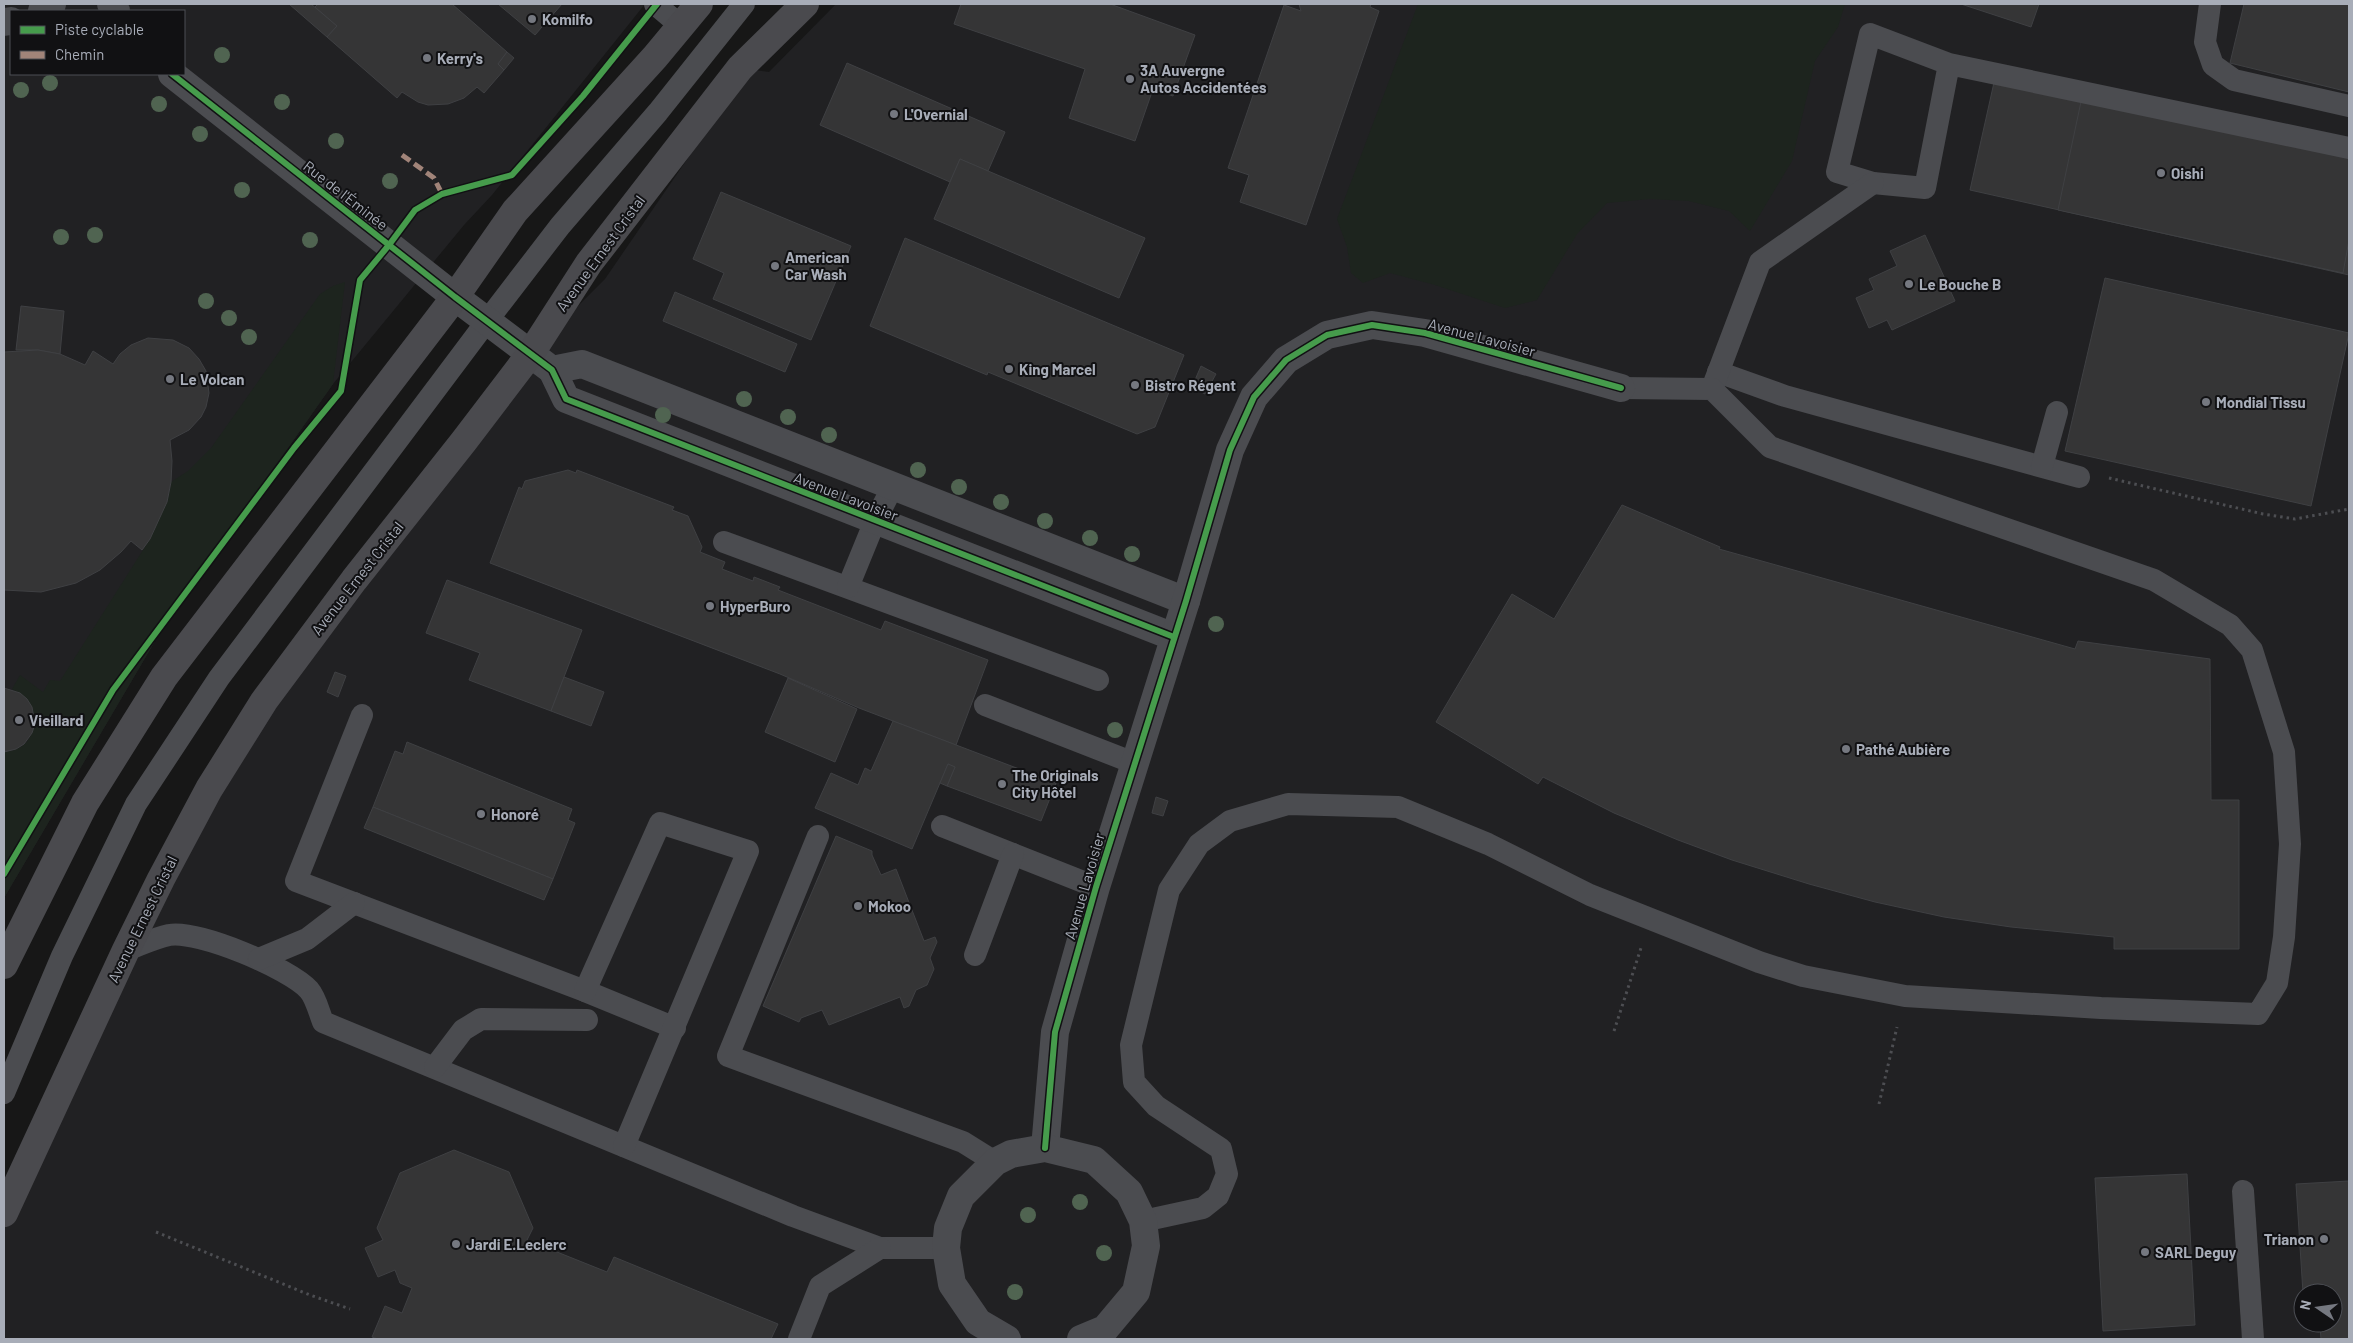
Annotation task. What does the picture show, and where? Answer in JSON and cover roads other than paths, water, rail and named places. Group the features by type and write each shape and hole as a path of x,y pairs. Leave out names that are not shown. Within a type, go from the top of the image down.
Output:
{"main road":[{"path":"4,965 85,803 164,678 455,297 515,211 699,4"},
{"name":"Avenue Ernest Cristal","path":"4,1212 126,950 209,789 264,701 354,580 452,457 530,353 589,263 740,68 805,4"}],"street":[{"name":"Rue de l'Éminée","path":"173,75 455,297 530,353"},
{"name":"Avenue Lavoisier","path":"1045,1148 1055,1032 1096,887 1186,601 1230,450 1254,397 1286,360 1327,334 1372,325 1425,333 1620,388"},
{"name":"Avenue Lavoisier","path":"530,353 552,370 566,399 1174,637"},
{"name":"Avenue Lavoisier","path":"552,370 582,364 1186,601"},
{"path":"1008,1339 978,1322 952,1284 946,1248 948,1228 961,1196 996,1162 1011,1154 1045,1148 1094,1160 1128,1192 1143,1221 1146,1246 1136,1292 1101,1336"}],"lane":[{"path":"655,4 681,26"},
{"path":"4,1093 62,956 136,804 219,678 536,257 658,112 744,4"},
{"path":"2210,4 2205,42 2213,65 2234,80 2349,106"},
{"path":"1949,64 1925,188 1873,183 1837,172 1870,34 1949,64 2349,148"},
{"path":"1715,380 1760,262 1873,183"},
{"path":"1143,1221 1203,1208 1218,1196 1227,1174 1221,1149 1156,1106 1134,1082 1131,1046 1168,890 1199,844 1230,821 1288,804 1398,807 1488,844 1590,895 1759,962 1803,976 1905,996 2101,1008 2258,1014 2277,983 2284,937 2290,844 2284,752 2252,650 2230,625 2154,580 1770,447 1715,380"},
{"path":"1620,388 1715,380 1785,396 2079,476"},
{"path":"2042,466 2057,412"},
{"path":"848,587 875,521 893,486"},
{"path":"724,542 1098,680"},
{"path":"986,705 1134,763"},
{"path":"362,715 296,881 585,991 675,1028"},
{"path":"585,991 660,823 748,851 624,1146"},
{"path":"942,826 1096,887"},
{"path":"818,836 728,1056 963,1142 996,1162"},
{"path":"975,955 1013,854"},
{"path":"259,960 307,939 354,902"},
{"path":"126,950 170,935 204,939 259,960 290,975 310,991 323,1022 793,1216 880,1248 946,1248"},
{"path":"434,1067 463,1030 481,1019 587,1020"},
{"path":"2243,1191 2253,1339"},
{"path":"799,1339 820,1286 880,1248"}],"place":[{"name":"Komilfo","path":"532,19"},
{"name":"Kerry's","path":"427,58"},
{"name":"3A Auvergne Autos Accidentées","path":"1130,79"},
{"name":"L'Overnial","path":"894,114"},
{"name":"Oishi","path":"2161,173"},
{"name":"American Car Wash","path":"775,266"},
{"name":"Le Bouche B","path":"1909,284"},
{"name":"King Marcel","path":"1009,369"},
{"name":"Le Volcan","path":"170,379"},
{"name":"Bistro Régent","path":"1135,385"},
{"name":"Mondial Tissu","path":"2206,402"},
{"name":"HyperBuro","path":"710,606"},
{"name":"Vieillard","path":"19,720"},
{"name":"Pathé Aubière","path":"1846,749"},
{"name":"The Originals City Hôtel","path":"1002,784"},
{"name":"Honoré","path":"481,814"},
{"name":"Mokoo","path":"858,906"},
{"name":"Trianon","path":"2324,1239"},
{"name":"Jardi E.Leclerc","path":"456,1244"},
{"name":"SARL Deguy","path":"2145,1252"}]}
